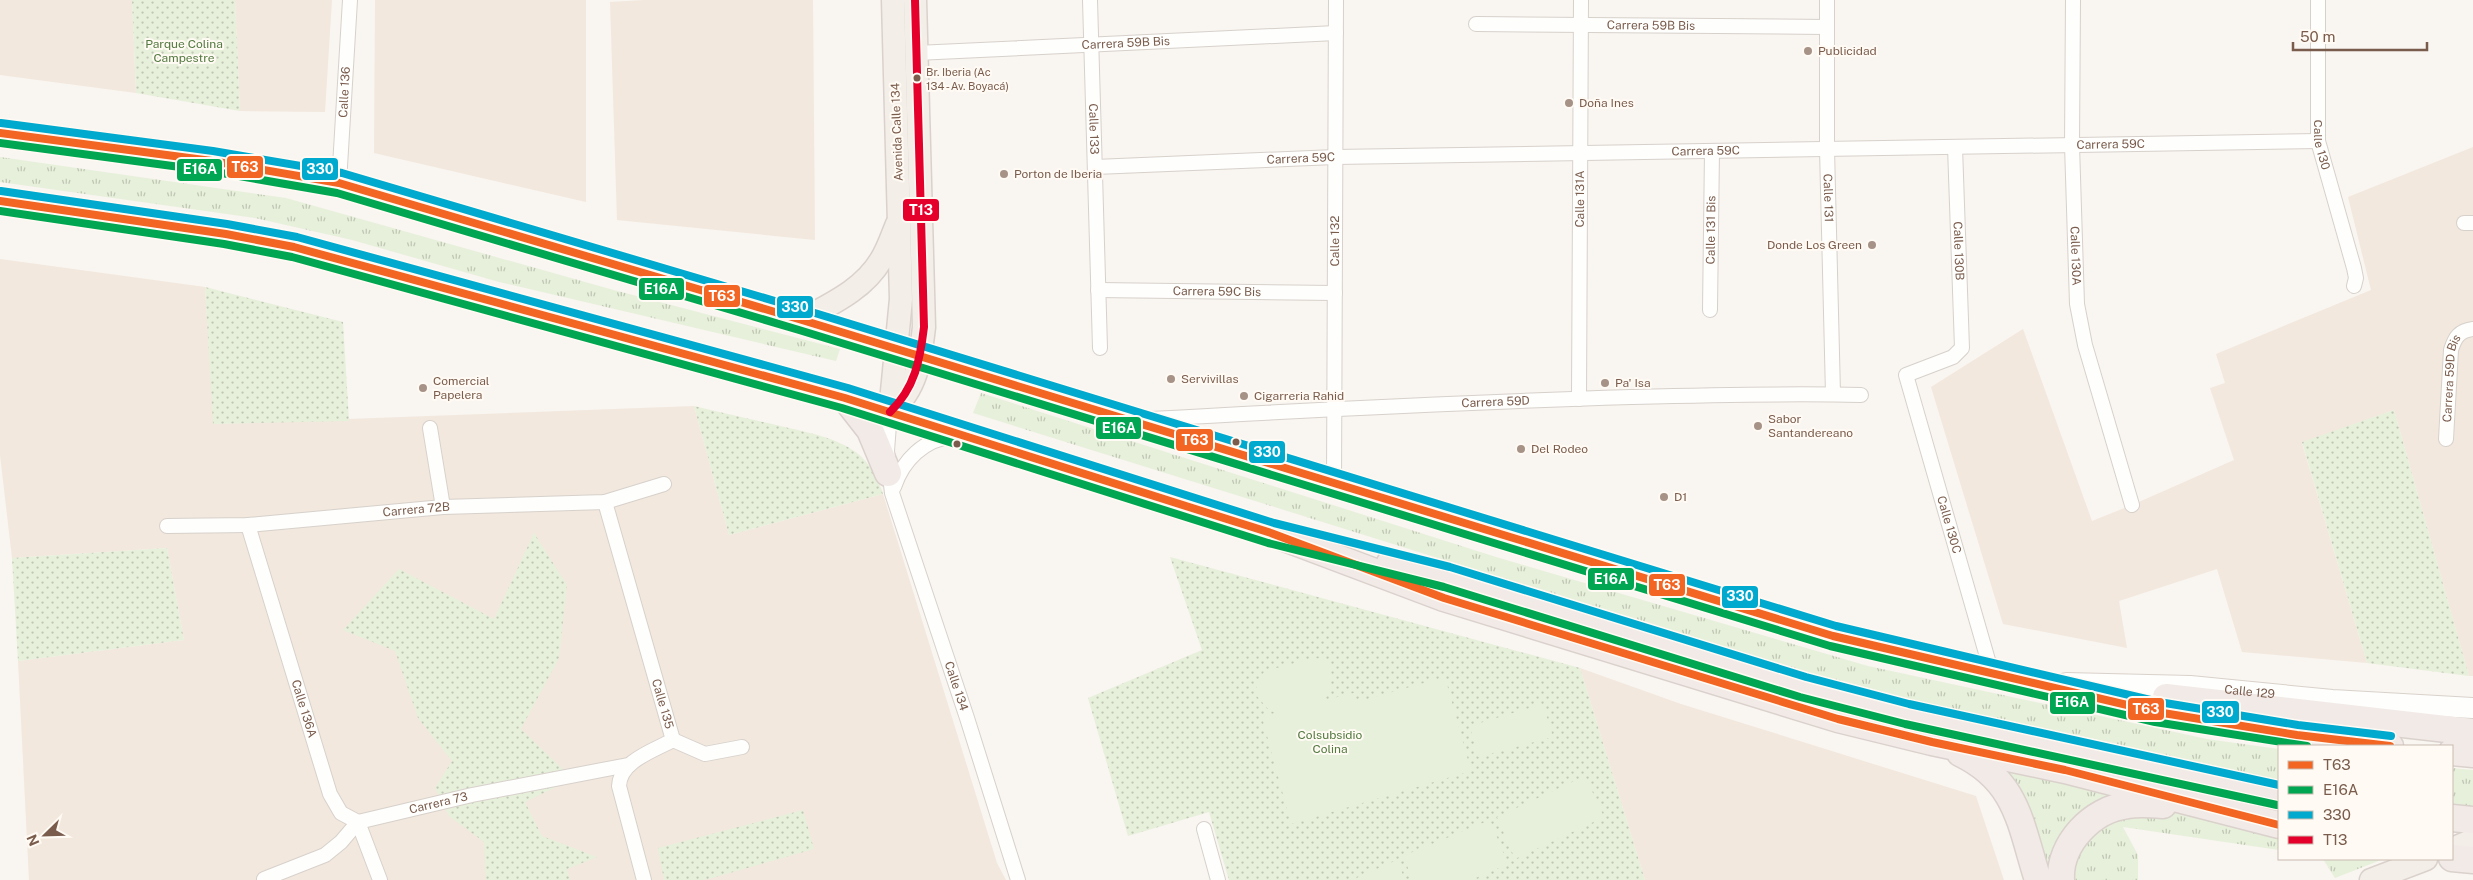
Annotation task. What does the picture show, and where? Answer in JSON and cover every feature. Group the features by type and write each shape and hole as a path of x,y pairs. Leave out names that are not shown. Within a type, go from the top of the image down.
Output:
{"highway":[{"path":"0,133 177,155 339,183 802,320 1833,636 2186,717 2383,745"},
{"path":"0,201 226,234 294,248 845,398 1271,533 1444,598 1838,719 1932,742 2065,770 2278,825"},
{"path":"845,398 870,430 890,483"},
{"path":"1271,533 1447,577 1803,687 1907,714 2278,795"},
{"path":"2026,681 2473,732"},
{"path":"1932,742 1974,760 1996,776 2007,790 2015,807 2038,880"},
{"path":"2453,752 2473,754"},
{"path":"2061,880 2063,861 2078,832 2106,812 2126,805 2151,804 2212,808"},
{"path":"2453,818 2473,820"},
{"path":"2453,858 2473,860"}],"main road":[{"name":"Avenida Calle 134","path":"890,412 911,387 909,353 901,299 893,0"},
{"name":"Avenida Calle 134","path":"909,353 924,327 914,0"},
{"path":"802,320 859,286 872,274 882,258 900,216"},
{"name":"Calle 129","path":"2026,681 2190,686 2341,701 2473,708"},
{"path":"2453,849 2473,840"},
{"path":"2371,880 2423,860"}],"street":[{"name":"Calle 136","path":"339,183 350,0"},
{"name":"Calle 133","path":"1090,0 1100,348"},
{"name":"Calle 132","path":"1334,482 1336,0"},
{"name":"Calle 131A","path":"1579,399 1581,0"},
{"name":"Calle 131","path":"1827,0 1827,149 1834,394"},
{"name":"Calle 130A","path":"2073,0 2072,145 2077,304 2085,345 2132,505"},
{"name":"Calle 130","path":"2318,0 2318,141 2354,268 2356,278 2354,286"},
{"name":"Carrera 59B Bis","path":"1476,24 1827,27"},
{"name":"Carrera 59B Bis","path":"916,53 1336,33"},
{"name":"Carrera 59C","path":"1095,167 1335,157 2318,141"},
{"name":"Calle 130B","path":"1906,375 1953,358 1962,348 1955,147"},
{"name":"Calle 131 Bis","path":"1710,310 1712,151"},
{"name":"Carrera 59C Bis","path":"1098,290 1335,293"},
{"name":"Carrera 59D Bis","path":"2446,439 2451,350 2454,340 2460,332 2473,329"},
{"name":"Calle 130C","path":"1906,375 1992,674"},
{"name":"Carrera 59D","path":"1130,420 1579,399 1800,392 1861,394"},
{"name":"Calle 134","path":"890,412 887,451 890,483 968,718 1018,880"},
{"path":"430,428 443,507"},
{"path":"890,483 910,458 921,448 948,436 963,435"},
{"name":"Carrera 72B","path":"167,526 248,525 443,507 604,502 664,484"},
{"name":"Calle 135","path":"604,502 672,740 628,765"},
{"name":"Calle 136A","path":"248,525 330,794 340,813 358,822"},
{"path":"672,740 705,754 742,747"},
{"path":"628,765 619,776 619,786 644,880"},
{"name":"Carrera 73","path":"358,822 472,795 628,765"},
{"path":"264,879 325,855 341,842 358,822 380,880"},
{"path":"1204,830 1218,880"}],"shaded area":[{"path":"0,0 132,0 136,93 0,75"},
{"path":"235,0 332,0 325,112 240,111"},
{"path":"375,0 586,0 586,202 374,153"},
{"path":"644,0 813,0 815,240 617,220 610,2"},
{"path":"2473,147 2473,676 2469,676 2394,410 2302,443 2367,663 2242,652 2217,569 2119,601 2127,648 2003,624 1931,387 2023,329 2092,521 2234,460 2210,388 2225,383 2216,354 2371,290 2348,197"},
{"path":"0,259 205,287 214,424 694,406 729,535 883,494 997,863 1006,880 29,880 18,661 184,640 167,548 12,558 0,455"},
{"path":"1580,668 1681,704 1976,796 2004,880 1645,880"}],"green space":[{"name":"Parque Colina Campestre","path":"132,0 235,0 240,111 136,93"},
{"path":"0,157 286,198 610,289 840,349 836,361 499,282 352,240 255,218 0,182"},
{"path":"205,287 343,322 349,421 213,424"},
{"path":"981,393 1496,557 1868,666 2207,739 2278,749 2278,781 2081,736 1871,693 973,413"},
{"path":"694,406 810,433 849,447 870,466 883,494 729,535"},
{"path":"2394,410 2469,676 2367,663 2302,442"},
{"path":"534,533 567,585 559,658 521,729 573,779 525,802 542,836 597,857 567,869 570,880 486,880 484,842 449,816 435,788 452,761 418,718 395,651 343,630 399,569 494,619"},
{"path":"167,548 184,640 18,661 12,558"},
{"name":"Colsubsidio Colina","path":"1170,557 1580,668 1645,880 1229,880 1209,812 1128,836 1088,698 1202,650"},
{"path":"1314,658 1327,663 1332,674 1330,688 1325,700 1354,693 1357,702 1445,677 1471,771 1291,824 1262,717 1275,713 1268,709 1256,695 1256,688 1259,679 1265,671"},
{"path":"1543,704 1553,737 1478,757 1470,726"},
{"path":"1993,761 2122,793 2048,880"},
{"path":"2453,768 2473,770 2473,809 2453,807"},
{"path":"1585,776 1604,817 1515,859 1497,817"},
{"path":"803,810 814,849 705,880 664,880 658,848"},
{"path":"2173,811 2278,833 2278,850 2123,827 2138,855 2138,880 2067,880 2075,848 2118,815"},
{"path":"1490,820 1508,864 1471,880 1413,880 1403,856"},
{"path":"1397,860 1405,880 1352,880"},
{"path":"2324,860 2381,860 2335,878"}],"transit line":[{"name":"T13","path":"890,412 911,383 921,351 924,327 915,0"},
{"name":"330","path":"1,123 213,151 342,173 805,310 1836,626 2159,702 2298,725 2391,736"},
{"name":"T63","path":"0,133 212,161 339,183 802,320 1833,636 2157,712 2297,735 2382,745"},
{"name":"E16A","path":"0,143 210,171 337,193 799,330 1830,646 2155,722 2301,745"},
{"name":"330","path":"1,191 227,224 297,237 848,388 1274,523 1450,567 1806,677 1909,704 2278,785"},
{"name":"T63","path":"0,201 226,234 294,247 845,398 1271,533 1444,598 1838,719 1932,742 2065,770 2278,825"},
{"name":"E16A","path":"0,211 224,244 292,257 842,408 1268,543 1444,587 1800,697 1905,724 2277,805"}],"place":[{"name":"Publicidad","path":"1808,51"},
{"name":"Br. Iberia (Ac 134 - Av. Boyacá)","path":"917,78"},
{"name":"Doña Ines","path":"1569,103"},
{"name":"Porton de Iberia","path":"1004,174"},
{"name":"Donde Los Green","path":"1872,245"},
{"name":"Servivillas","path":"1171,379"},
{"name":"Pa' Isa","path":"1605,383"},
{"name":"Comercial Papelera","path":"423,388"},
{"name":"Cigarreria Rahid","path":"1244,396"},
{"name":"Sabor Santandereano","path":"1758,426"},
{"name":"Del Rodeo","path":"1521,449"},
{"name":"D1","path":"1664,497"}]}
